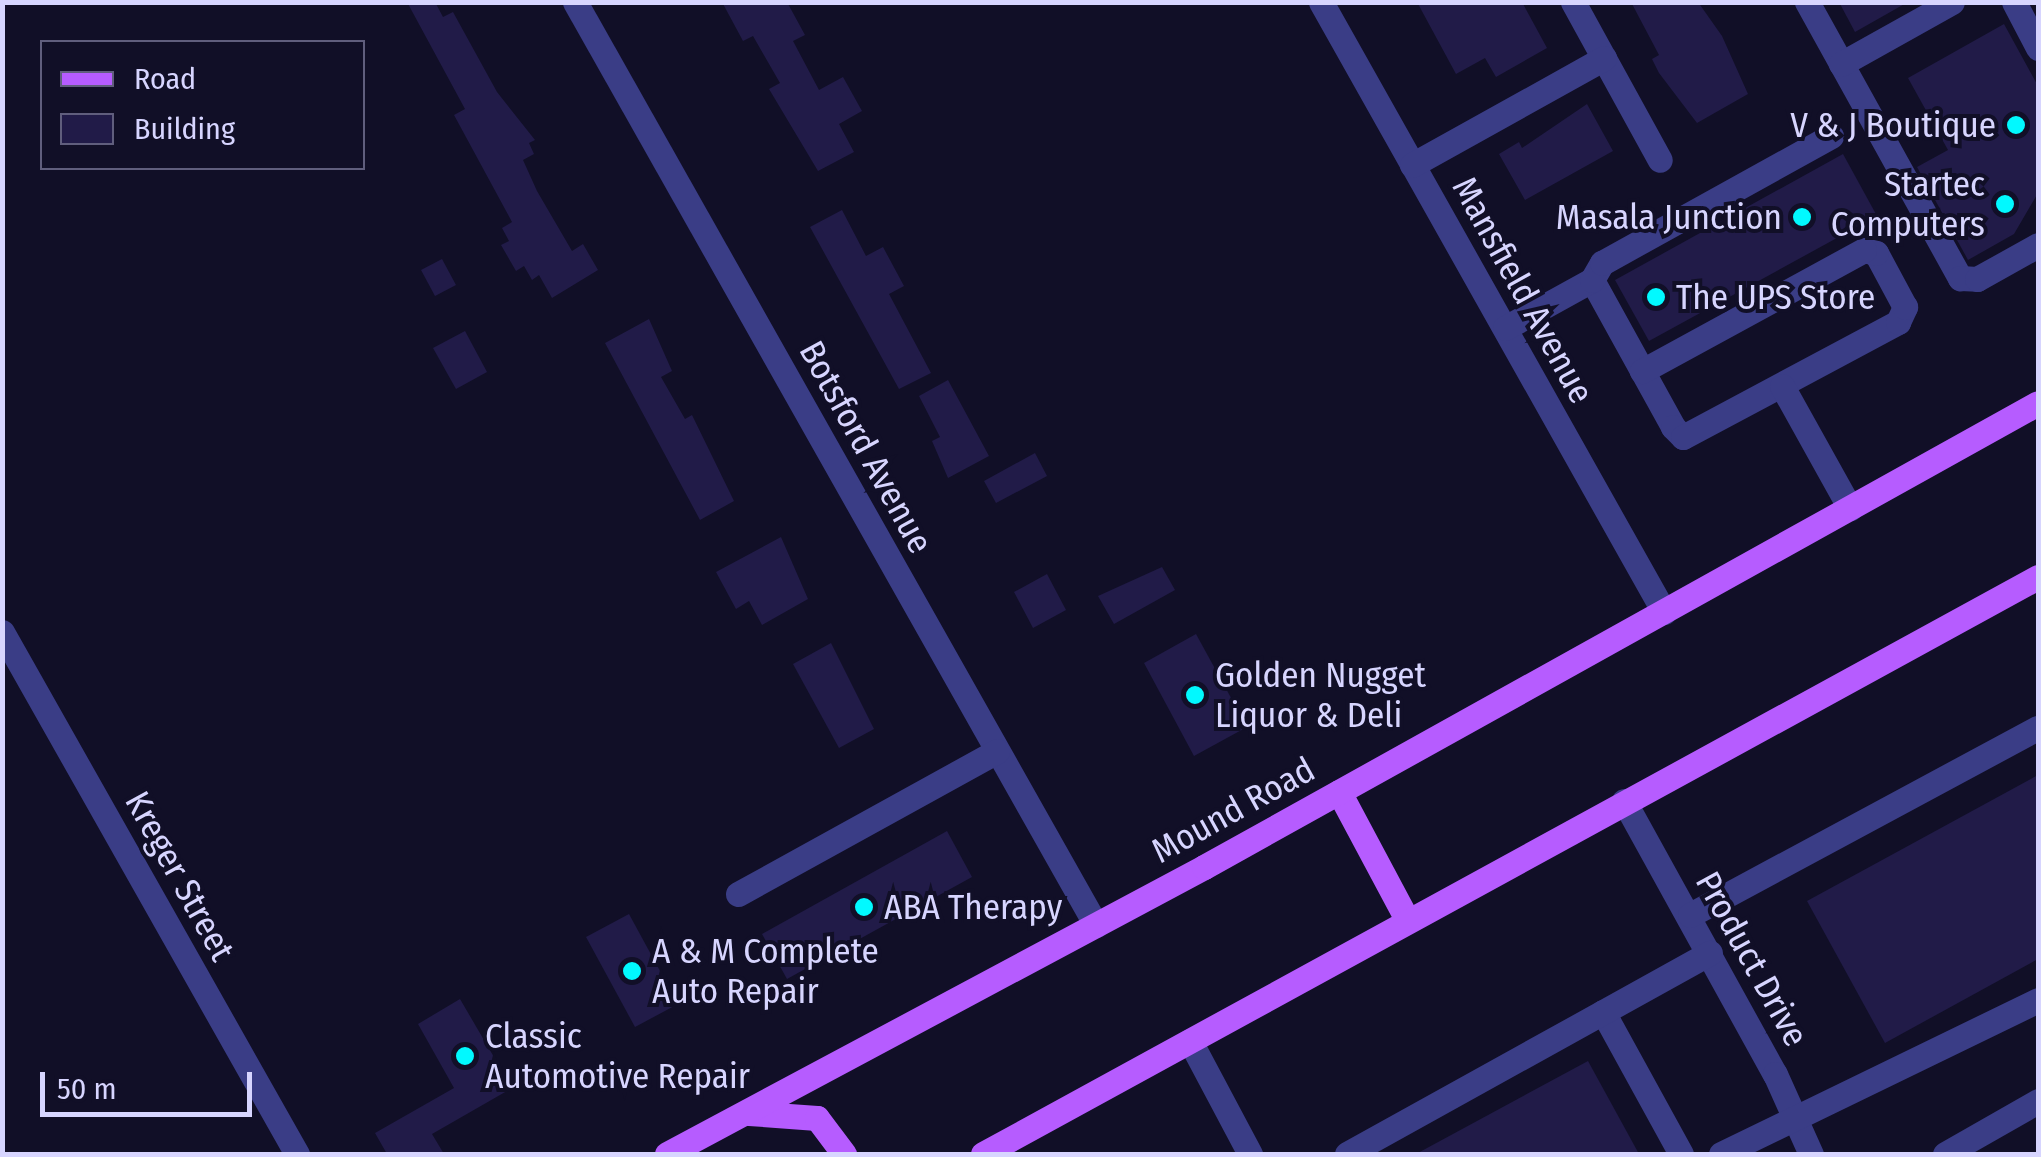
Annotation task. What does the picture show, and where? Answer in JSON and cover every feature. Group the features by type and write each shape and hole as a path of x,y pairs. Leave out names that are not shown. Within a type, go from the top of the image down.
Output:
{"main road":[{"name":"Mound Road","path":"667,1154 1339,792 2038,403"},
{"path":"983,1154 2038,577"},
{"path":"1339,792 1408,921"},
{"path":"742,1114 817,1118 844,1154"}],"street":[{"name":"Botsford Avenue","path":"576,2 1096,925"},
{"name":"Mansfield Avenue","path":"1321,2 1664,612"},
{"path":"1573,2 1660,160"},
{"path":"1807,2 1960,278 1977,279 2038,244"},
{"path":"1841,64 1952,2"},
{"path":"2014,2 2038,48"},
{"path":"1412,164 1604,58"},
{"path":"1504,328 1592,280 1602,264 1831,136"},
{"path":"1592,280 1642,370 1683,436 1902,318 1903,301 1871,250 1642,370"},
{"path":"1782,386 1850,508"},
{"name":"Kreger Street","path":"2,632 297,1154"},
{"path":"1690,915 2038,728"},
{"path":"738,894 998,751"},
{"name":"Product Drive","path":"1624,801 1690,915 1811,1154"},
{"path":"1347,1154 1710,953"},
{"path":"1720,1154 1798,1122 2038,1000"},
{"path":"1602,1012 1681,1154"},
{"path":"1190,1041 1250,1154"},
{"path":"1945,1154 2038,1101"}],"building":[{"path":"407,2 435,2 443,17 453,12 497,92 535,140 529,143 534,154 523,160 537,191 572,251 583,244 598,270 552,298 539,275 532,280 524,266 516,271 501,245 509,241 502,228 512,222 454,115 465,109"},
{"path":"722,2 787,2 805,35 793,41 819,90 843,77 862,111 839,124 854,152 818,171 769,89 780,83 753,36 743,41"},
{"path":"1417,2 1522,2 1547,48 1496,77 1485,58 1456,74"},
{"path":"1631,2 1698,2 1722,36 1748,94 1697,123 1659,73 1652,59 1659,55"},
{"path":"1839,2 1908,2 1855,32"},
{"path":"2004,24 2038,86 2038,193 2014,234 1968,260 1917,167 1948,150 1908,78"},
{"path":"1587,104 1613,151 1525,200 1499,154 1519,142 1522,148"},
{"path":"1843,154 1877,216 1649,341 1615,280"},
{"path":"842,210 866,256 883,247 904,286 889,294 931,373 899,389 810,227"},
{"path":"442,259 456,285 435,296 421,270"},
{"path":"649,319 672,371 661,377 685,419 692,415 734,501 700,520 605,343"},
{"path":"465,331 487,372 456,389 433,348"},
{"path":"948,380 989,456 948,478 932,441 940,437 919,396"},
{"path":"1035,453 1047,476 996,503 984,481"},
{"path":"781,537 808,599 762,625 749,601 736,609 716,572"},
{"path":"1162,567 1175,590 1114,624 1098,596"},
{"path":"1047,574 1066,610 1033,628 1014,592"},
{"name":"Golden Nugget Liquor & Deli","path":"1196,634 1247,727 1194,756 1144,663"},
{"path":"831,643 874,729 839,748 793,664"},
{"path":"2038,775 2038,959 1885,1043 1807,901"},
{"path":"947,831 972,877 787,979 762,934"},
{"name":"A & M Complete Auto Repair","path":"629,914 678,1004 635,1027 586,937"},
{"name":"Classic Automotive Repair","path":"460,999 512,1088 432,1134 444,1154 387,1154 375,1133 454,1088 418,1024"},
{"path":"1588,1061 1639,1154 1416,1154"}],"place":[{"name":"V & J Boutique","path":"2016,125"},
{"name":"Startec Computers","path":"2005,204"},
{"name":"Masala Junction","path":"1802,217"},
{"name":"The UPS Store","path":"1656,297"},
{"name":"Golden Nugget Liquor & Deli","path":"1195,695"},
{"name":"ABA Therapy","path":"864,907"},
{"name":"A & M Complete Auto Repair","path":"632,971"},
{"name":"Classic Automotive Repair","path":"465,1056"}]}
